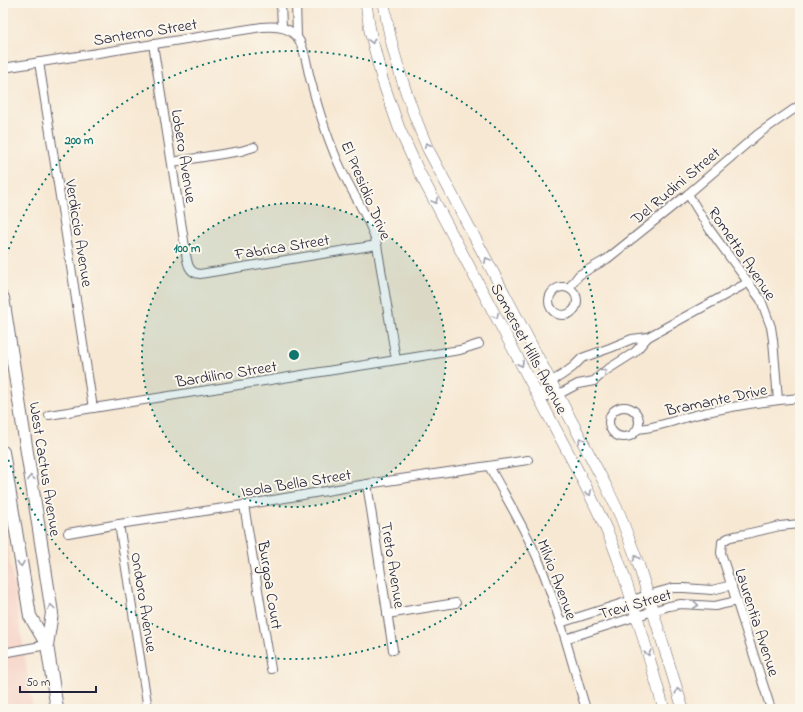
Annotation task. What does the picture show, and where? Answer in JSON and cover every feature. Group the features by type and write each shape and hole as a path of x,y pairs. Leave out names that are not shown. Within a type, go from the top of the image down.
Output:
{"main road":[{"name":"Somerset Hills Avenue","path":"366,3 370,31 382,79 397,123 410,153 591,496 618,558 664,709"},
{"name":"Somerset Hills Avenue","path":"384,3 391,41 399,72 408,100 428,149 620,515 638,563 683,709"},
{"name":"West Cactus Avenue","path":"3,298 52,613 47,645 56,709"},
{"name":"West Cactus Avenue","path":"3,452 30,616 47,645"}],"street":[{"path":"281,3 282,27"},
{"name":"El Presidio Drive","path":"296,3 294,33 302,46 323,125 342,170 371,228 377,245 396,360"},
{"name":"Santerno Street","path":"3,68 262,27 282,27 294,33"},
{"name":"Lobero Avenue","path":"153,44 188,262 192,271"},
{"name":"Verdiccio Avenue","path":"39,62 93,408"},
{"name":"Del Rudini Street","path":"569,288 579,275 607,259 688,194 758,134 800,105"},
{"path":"172,162 241,151 254,147"},
{"name":"Rometta Avenue","path":"688,194 710,230 761,300 771,327 778,400"},
{"name":"Fabrica Street","path":"192,271 196,274 205,273 377,245"},
{"path":"538,397 557,395 578,384 594,381 605,371 635,352 648,337 749,282"},
{"path":"538,397 550,382 573,368 582,358 632,339 648,337"},
{"name":"Bardilino Street","path":"49,415 460,350 478,344"},
{"name":"Bramante Drive","path":"638,429 649,428 692,416 718,411 778,400 800,398"},
{"name":"Isola Bella Street","path":"68,533 367,484 528,460"},
{"name":"Milvio Avenue","path":"489,466 540,563 565,639 584,709"},
{"name":"Treto Avenue","path":"367,484 393,650"},
{"name":"Burgoa Court","path":"244,505 270,669"},
{"name":"Ondoro Avenue","path":"119,524 148,709"},
{"name":"Laurentia Avenue","path":"771,709 721,553 722,542 734,536 780,526 800,524"},
{"name":"Trevi Street","path":"560,623 673,588 712,590 732,585"},
{"name":"Trevi Street","path":"565,639 675,604 715,606 737,601"},
{"path":"387,614 456,603"},
{"path":"3,653 47,645"}],"shaded area":[{"path":"3,517 20,626 33,709 3,709"}]}
